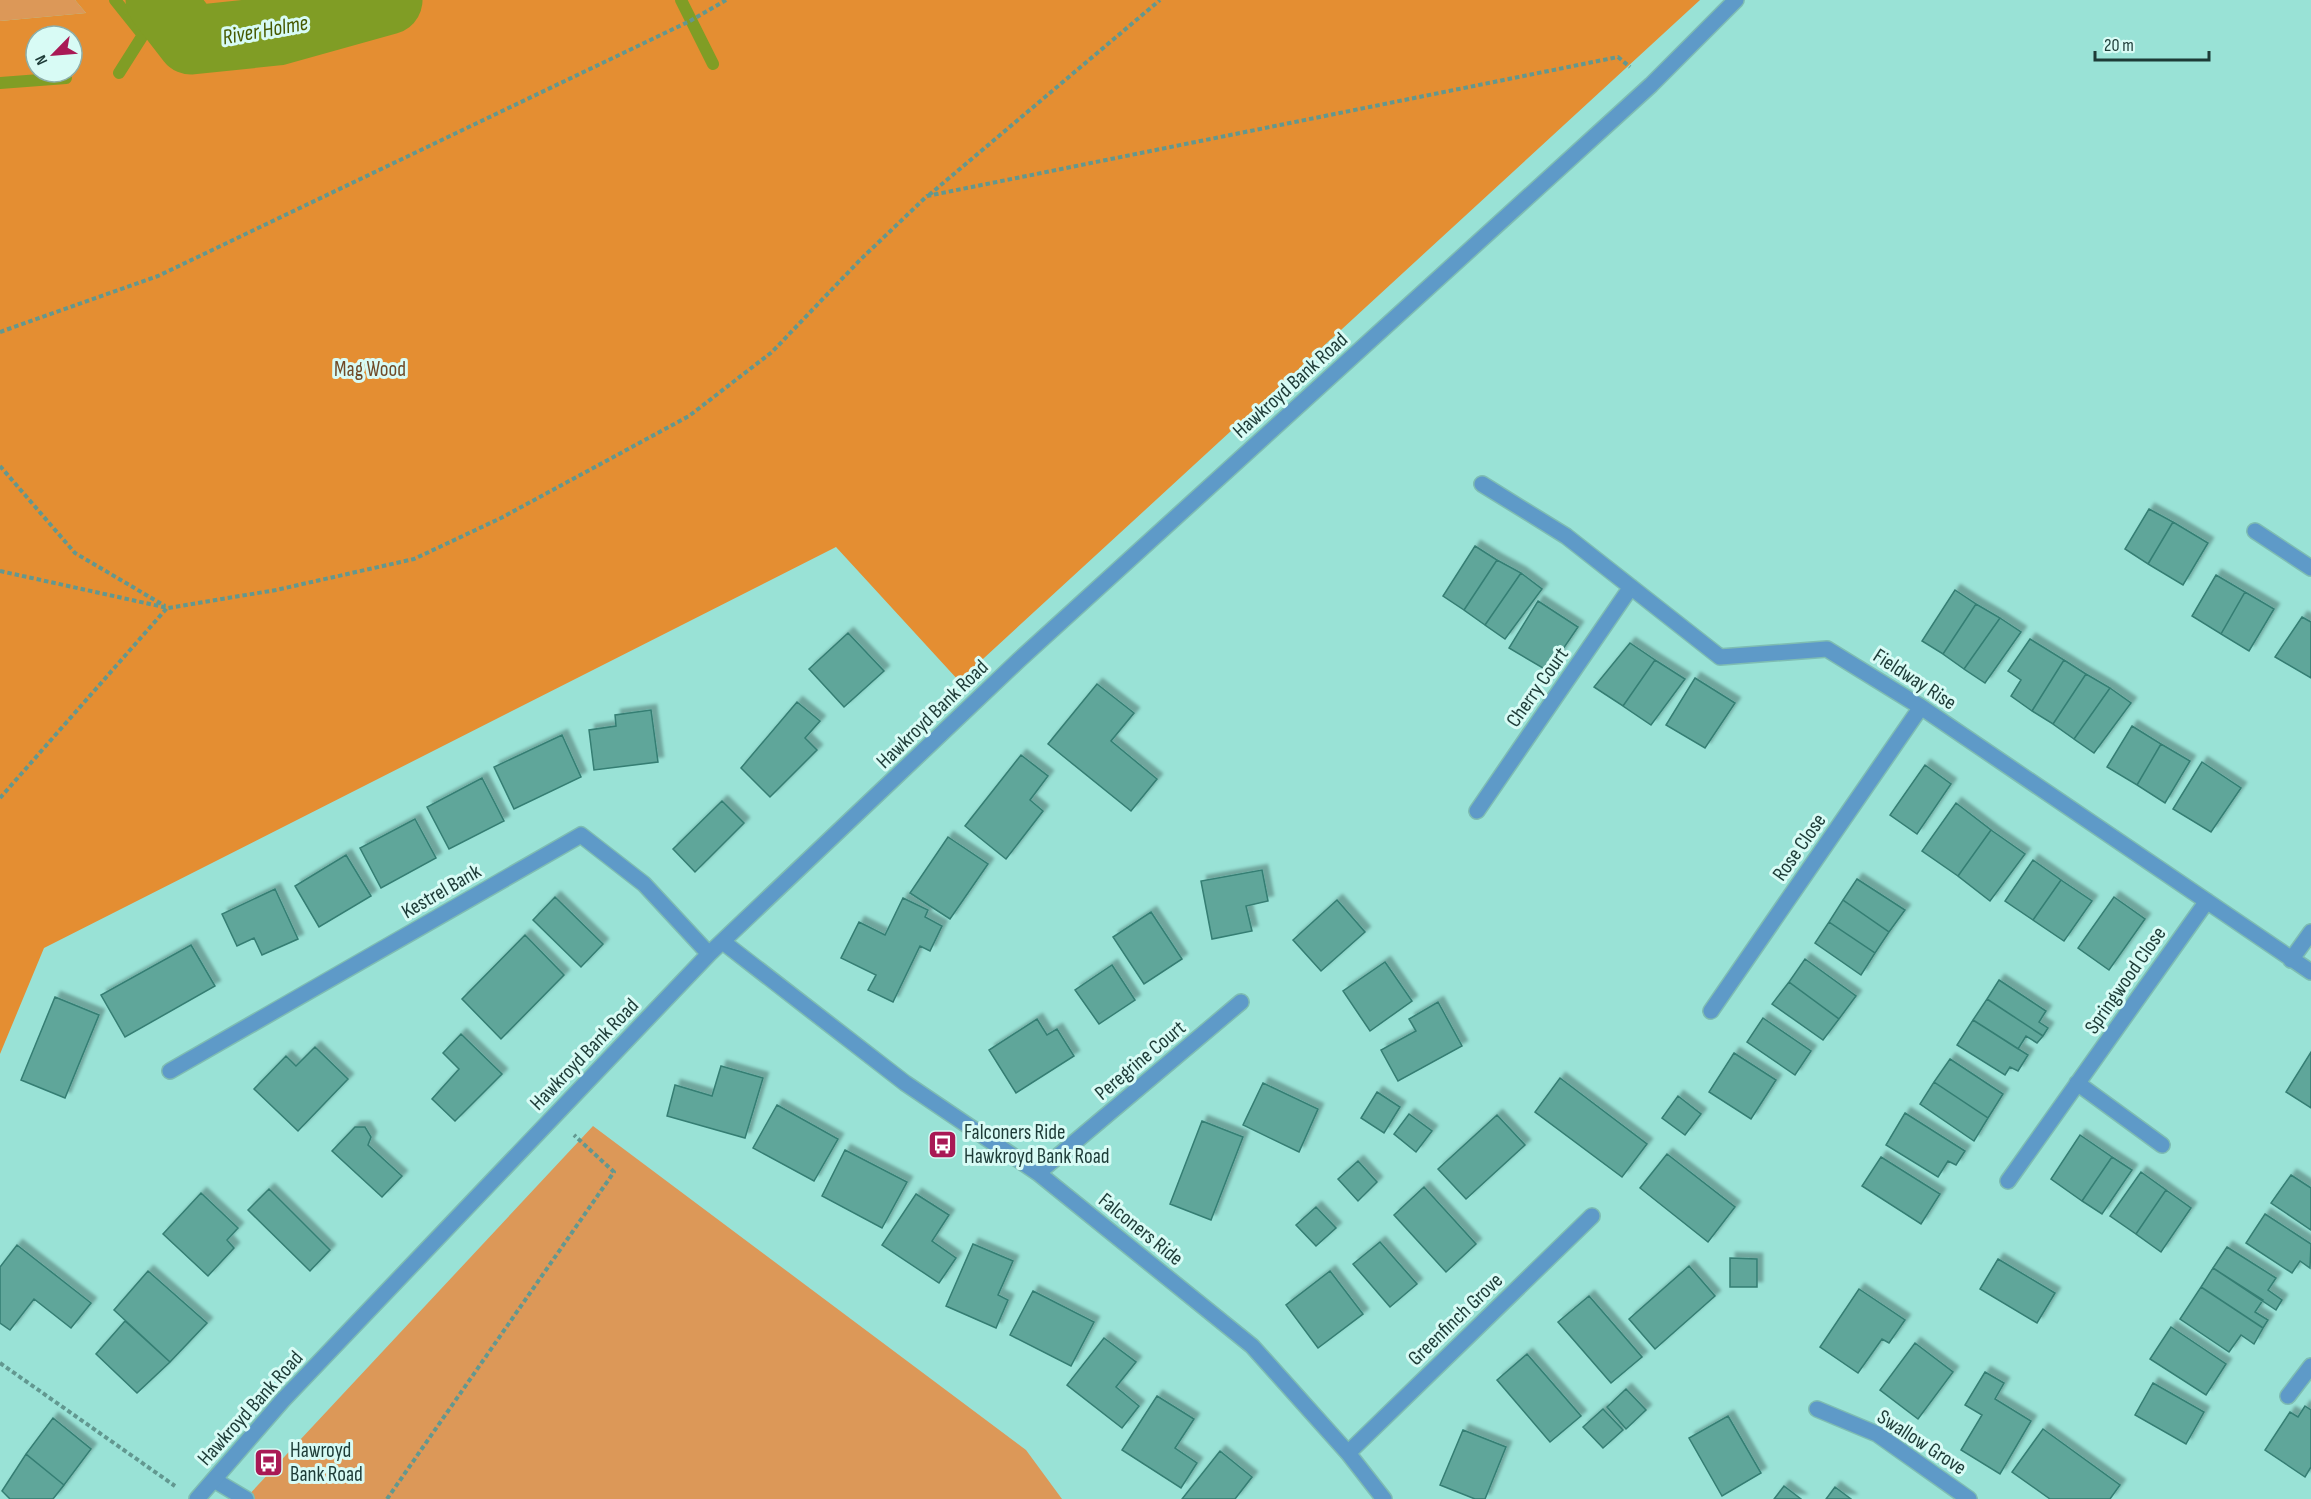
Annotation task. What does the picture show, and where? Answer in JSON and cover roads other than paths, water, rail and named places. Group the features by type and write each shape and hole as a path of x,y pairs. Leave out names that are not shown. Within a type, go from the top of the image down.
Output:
{"street":[{"name":"Hawkroyd Bank Road","path":"190,1496 214,1480 283,1401 709,954 1019,660 1651,85 1736,0"},
{"name":"Fieldway Rise","path":"1482,484 1566,536 1720,657 1827,649 1921,707 2311,972"},
{"path":"2255,531 2311,568"},
{"name":"Cherry Court","path":"1477,811 1631,587"},
{"name":"Rose Close","path":"1711,1011 1921,707"},
{"name":"Kestrel Bank","path":"170,1071 581,835 644,884 709,954"},
{"name":"Springwood Close","path":"2008,1181 2207,901"},
{"path":"2291,960 2311,932"},
{"name":"Falconers Ride","path":"723,942 905,1083 1038,1173 1252,1346 1348,1453 1384,1499"},
{"name":"Peregrine Court","path":"1038,1173 1241,1002"},
{"path":"2077,1083 2162,1145"},
{"name":"Greenfinch Grove","path":"1348,1453 1592,1216"},
{"path":"2288,1396 2311,1366"},
{"name":"Swallow Grove","path":"1817,1409 1877,1434 1969,1499"},
{"path":"214,1480 246,1499"}],"waterway":[{"path":"115,0 143,35 119,73"},
{"name":"River Holme","path":"160,0 191,40 277,31 388,0"},
{"path":"681,0 713,64"},
{"path":"0,83 24,81"}],"place":[{"name":"Falconers Ride Hawkroyd Bank Road","path":"943,1144"},
{"name":"Hawroyd Bank Road","path":"269,1462"}],"park label":[{"name":"Mag Wood","path":"370,369"}]}
